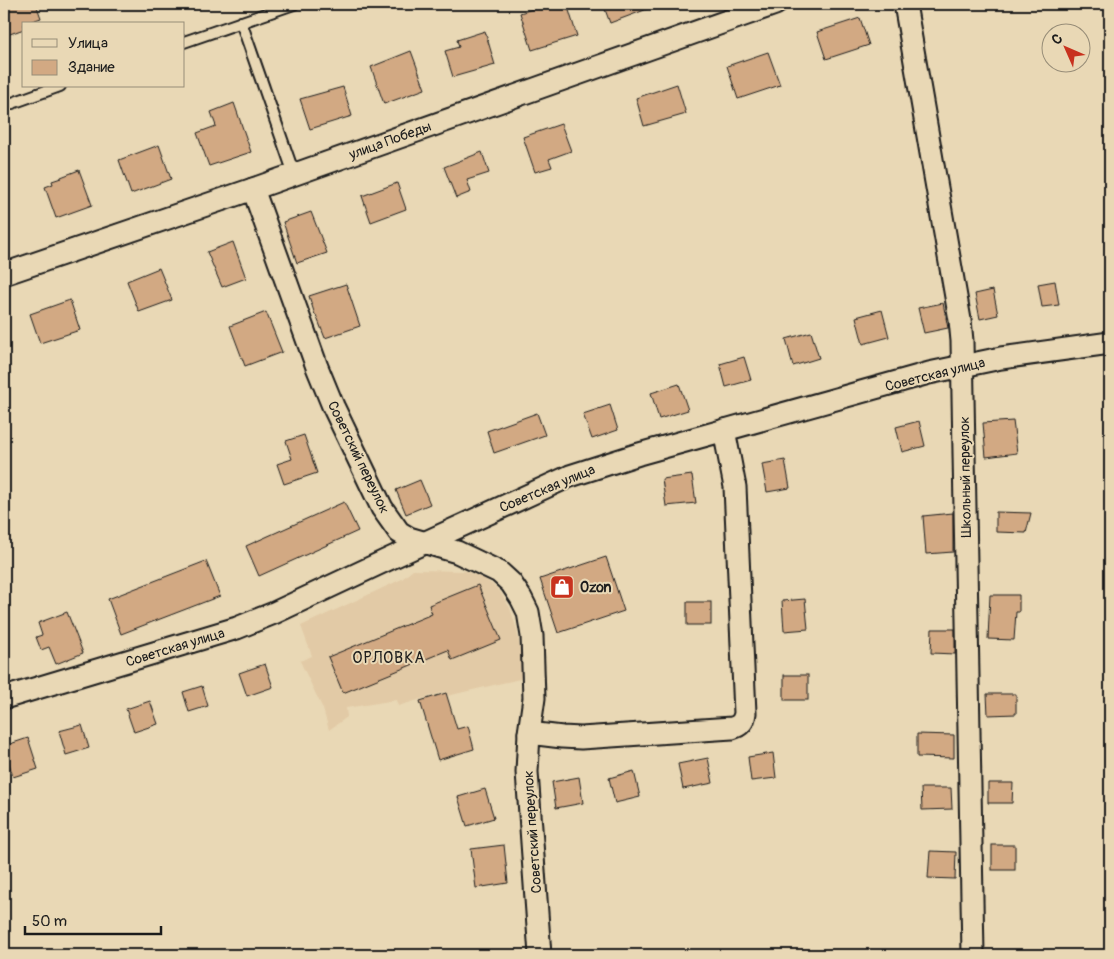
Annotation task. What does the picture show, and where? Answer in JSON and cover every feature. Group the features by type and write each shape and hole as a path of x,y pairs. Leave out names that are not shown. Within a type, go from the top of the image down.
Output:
{"street":[{"name":"улица Победы","path":"4,274 253,189 775,4"},
{"name":"Школьный переулок","path":"905,4 960,320 962,341 973,955"},
{"name":"Советский переулок","path":"253,189 317,367 382,508 399,532 409,538 457,552 499,572 511,582 528,612 532,636 534,698 529,733 527,772 540,955"},
{"name":"Советская улица","path":"4,698 237,628 274,613 570,476 638,454 930,373 1001,358 1110,343"},
{"path":"529,733 581,738 732,728 741,723 745,713 735,487 724,430"}],"lane":[{"path":"185,42 294,4"},
{"path":"242,22 294,174"},
{"path":"4,106 54,88"}],"shaded area":[{"path":"413,570 466,571 485,579 499,590 510,608 517,630 524,678 447,696 445,692 398,706 396,700 346,708 347,717 329,730 323,709 300,661 312,656 301,626 402,579"}],"building":[{"path":"4,4 36,4 41,18 30,22 22,22 22,30 4,36"},
{"path":"548,4 567,4 577,36 532,50 520,13"},
{"path":"603,4 658,4 658,5 610,23"},
{"path":"860,18 869,45 826,59 817,32"},
{"path":"485,31 495,65 453,77 445,51 459,47 457,40"},
{"path":"411,51 425,89 384,104 371,67"},
{"path":"768,52 780,85 738,99 727,66"},
{"path":"677,84 686,114 644,126 636,98"},
{"path":"343,87 352,116 310,129 300,99"},
{"path":"234,103 251,152 209,166 197,133 216,126 211,112"},
{"path":"561,124 571,151 549,159 552,167 535,172 523,137"},
{"path":"159,145 171,179 131,194 119,160"},
{"path":"482,152 489,173 467,180 471,192 456,198 444,167"},
{"path":"79,170 92,205 56,218 45,187 53,184 52,181"},
{"path":"397,183 406,209 371,222 362,196"},
{"path":"311,212 327,253 297,263 283,222"},
{"path":"233,242 246,278 222,287 207,252"},
{"path":"159,268 172,300 139,312 127,281"},
{"path":"1055,281 1059,305 1042,307 1038,284"},
{"path":"346,284 360,326 325,338 309,296"},
{"path":"993,290 998,315 980,319 975,294"},
{"path":"70,300 80,330 40,343 30,314"},
{"path":"943,303 948,328 924,333 918,308"},
{"path":"882,310 889,337 863,344 856,317"},
{"path":"266,312 282,352 245,366 230,326"},
{"path":"811,332 819,358 793,366 786,339"},
{"path":"744,357 751,380 726,387 720,364"},
{"path":"679,384 688,410 659,419 651,393"},
{"path":"610,405 618,430 592,439 583,414"},
{"path":"537,413 545,435 494,453 487,431"},
{"path":"919,421 925,446 902,452 896,427"},
{"path":"1013,421 1017,453 986,457 983,423"},
{"path":"304,435 317,473 284,484 277,464 292,459 286,441"},
{"path":"785,460 790,488 767,492 762,464"},
{"path":"692,475 696,503 666,506 662,479"},
{"path":"420,480 430,504 406,514 396,490"},
{"path":"344,502 358,531 259,576 246,546"},
{"path":"996,512 1031,513 1026,533 996,532"},
{"path":"953,513 953,552 926,554 923,516"},
{"path":"606,557 624,611 558,633 540,579"},
{"path":"206,561 220,596 121,634 108,599"},
{"path":"478,585 501,640 452,660 448,650 343,693 328,657 432,614 429,605"},
{"path":"990,595 1019,595 1019,612 1016,612 1014,640 988,639"},
{"path":"805,599 808,629 784,631 782,601"},
{"path":"687,602 711,602 711,625 687,625"},
{"path":"67,612 83,653 56,664 49,647 41,650 36,637 42,635 38,623"},
{"path":"932,629 955,629 955,654 931,653"},
{"path":"265,664 273,687 247,696 239,673"},
{"path":"784,675 808,675 808,700 784,700"},
{"path":"202,686 208,706 189,712 183,692"},
{"path":"446,693 457,729 468,726 474,749 438,760 420,701"},
{"path":"987,694 1016,694 1016,714 988,715"},
{"path":"150,701 158,724 134,732 126,709"},
{"path":"82,725 89,748 66,755 59,731"},
{"path":"917,734 954,735 954,758 917,757"},
{"path":"28,738 38,769 13,777 4,746"},
{"path":"773,753 776,778 751,781 748,757"},
{"path":"708,758 713,783 683,789 678,764"},
{"path":"634,771 640,797 615,803 609,778"},
{"path":"579,777 583,803 556,808 552,782"},
{"path":"988,783 1013,783 1012,803 988,803"},
{"path":"921,788 951,788 952,809 922,810"},
{"path":"485,789 494,818 467,826 458,797"},
{"path":"504,845 508,883 476,888 471,849"},
{"path":"992,845 1015,845 1015,870 992,870"},
{"path":"930,851 956,852 955,879 928,878"}],"place":[{"name":"Ozon","path":"562,587"}],"district":[{"name":"ОРЛОВКА","path":"389,657"}]}
